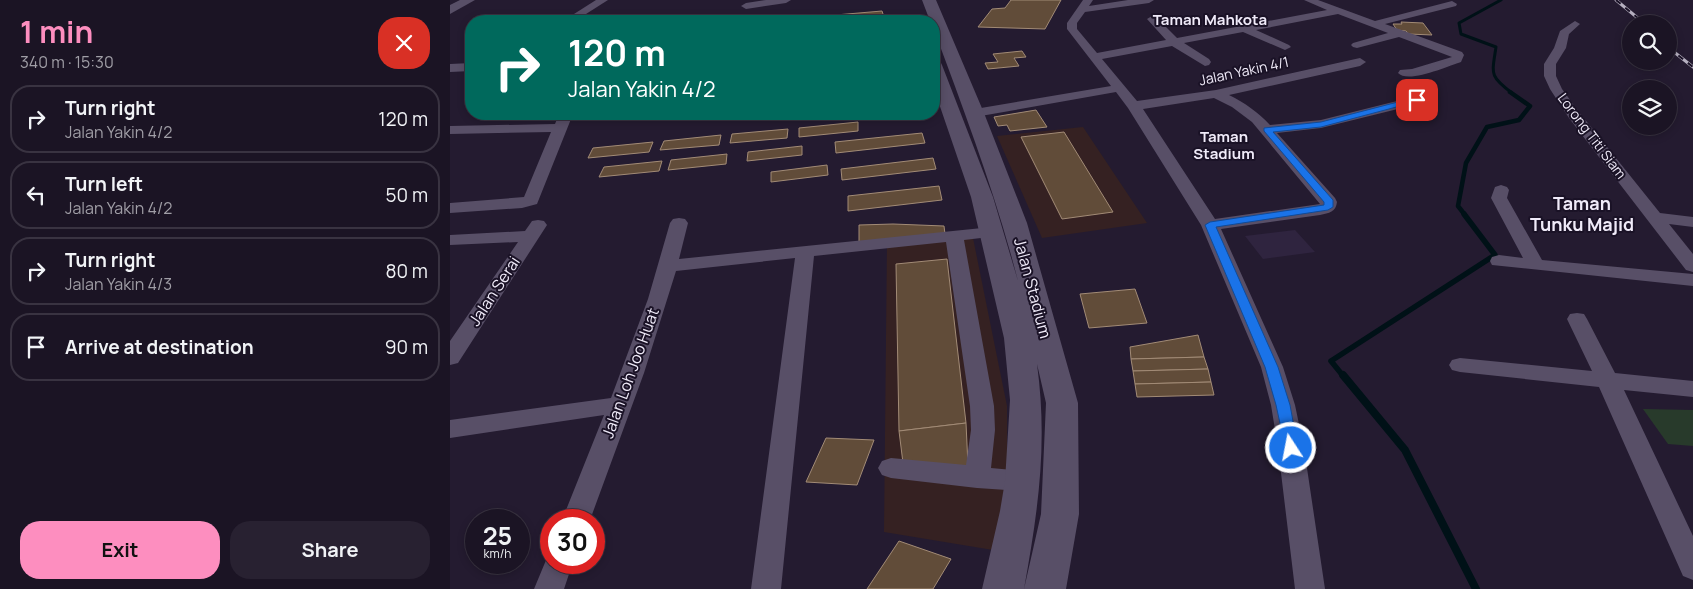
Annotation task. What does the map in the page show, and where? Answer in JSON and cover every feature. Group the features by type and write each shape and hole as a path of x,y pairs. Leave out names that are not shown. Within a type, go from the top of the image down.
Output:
{"main road":[{"name":"Jalan Stadium","path":"929,0 935,15"},
{"name":"Jalan Stadium","path":"940,26 976,113 1015,223 1062,403 1060,514 1045,589"},
{"name":"Jalan Stadium","path":"940,81 982,196 1019,338 1026,400 1022,482 1019,511 1003,589"}],"street":[{"path":"450,10 469,0"},
{"path":"578,15 603,0"},
{"path":"746,6 786,0"},
{"path":"1149,0 1084,5 1071,26 1072,30 1134,106 1210,225 1272,367 1283,405 1291,448 1310,589"},
{"path":"1309,0 1458,56 1457,59 1414,73 1404,73"},
{"path":"1374,24 1452,4"},
{"path":"1094,57 1339,11"},
{"path":"1152,19 1174,42 1205,62"},
{"name":"Lorong Titi Siam","path":"1575,24 1564,33 1560,48 1550,64 1550,76 1574,115 1693,266"},
{"path":"1245,29 1285,47"},
{"path":"1357,45 1400,34"},
{"name":"Jalan Yakin 4/1","path":"1134,106 1216,94 1360,62"},
{"path":"450,68 465,67"},
{"path":"976,113 1119,88"},
{"path":"1210,225 1328,207 1329,202 1267,130 1247,111 1216,94"},
{"path":"1267,130 1321,124 1417,100"},
{"path":"450,130 563,121 529,202 450,208"},
{"path":"1501,190 1500,198 1502,203 1536,265"},
{"path":"1654,217 1693,222"},
{"name":"Jalan Loh Joo Huat","path":"580,509 620,405 669,266 679,223"},
{"name":"Jalan Serai","path":"450,240 534,230 450,358"},
{"path":"669,266 992,232"},
{"path":"954,236 983,412 983,430 977,478"},
{"path":"766,589 805,252"},
{"path":"1499,261 1693,280"},
{"path":"1577,319 1608,381 1693,567"},
{"path":"1460,365 1693,389"},
{"path":"450,429 620,405"},
{"path":"891,468 1022,482"},
{"path":"549,589 555,574"}],"shaded area":[{"path":"1083,127 1147,223 1042,238 997,136"},
{"path":"1295,230 1315,252 1263,259 1245,236"},
{"path":"972,233 1007,406 1007,487 993,550 884,532 887,241"}],"green space":[{"path":"1643,409 1693,410 1693,446 1668,444"}],"building":[{"path":"1011,0 1061,0 1045,29 978,27 992,9 1005,8"},
{"path":"882,11 883,15 836,15"},
{"path":"1401,22 1423,23 1432,35 1409,34 1406,31 1397,30 1393,24 1402,24"},
{"path":"1022,51 1026,57 1014,58 1019,66 988,69 985,63 998,62 993,54"},
{"path":"1036,110 1047,127 1010,131 1007,125 998,126 994,117"},
{"path":"858,122 858,131 799,137 799,128"},
{"path":"788,129 787,138 730,143 732,134"},
{"path":"1064,132 1113,212 1062,219 1021,137"},
{"path":"922,133 925,143 836,153 835,142"},
{"path":"721,135 719,145 660,150 664,141"},
{"path":"653,142 649,152 588,158 593,148"},
{"path":"802,146 802,155 747,161 748,152"},
{"path":"727,154 726,164 668,170 671,160"},
{"path":"933,158 936,169 842,180 841,169"},
{"path":"662,161 659,171 599,177 604,167"},
{"path":"827,165 828,175 771,182 771,172"},
{"path":"939,186 942,200 848,211 848,196"},
{"path":"859,225 944,226 945,234 859,243"},
{"path":"947,259 966,423 899,431 896,264"},
{"path":"1135,289 1147,323 1089,328 1080,294"},
{"path":"1198,335 1204,357 1131,359 1130,347"},
{"path":"1204,357 1208,369 1133,371 1131,359"},
{"path":"1208,369 1211,382 1135,384 1133,371"},
{"path":"1211,382 1214,395 1137,397 1135,384"},
{"path":"966,423 968,466 903,463 899,431"},
{"path":"826,438 874,440 857,485 806,482"},
{"path":"899,541 951,559 933,589 867,589"}],"waterway":[{"path":"1501,0 1459,23 1461,34 1496,47 1494,74 1499,82 1512,93"},
{"path":"1465,215 1458,206 1466,163 1487,127 1519,120 1530,106 1510,92"},
{"path":"1344,377 1331,361 1495,255 1464,214"},
{"path":"1343,375 1405,450 1476,589"}],"railway":[{"path":"1616,0 1634,15"},
{"path":"1677,54 1693,67"}],"district":[{"name":"Taman Mahkota","path":"1210,20"},
{"name":"Taman Stadium","path":"1224,146"},
{"name":"Taman Tunku Majid","path":"1582,214"}],"route":[{"path":"1291,448 1283,405 1272,367 1210,225 1320,210 1328,207 1329,202 1267,130 1307,127 1417,100"}]}
